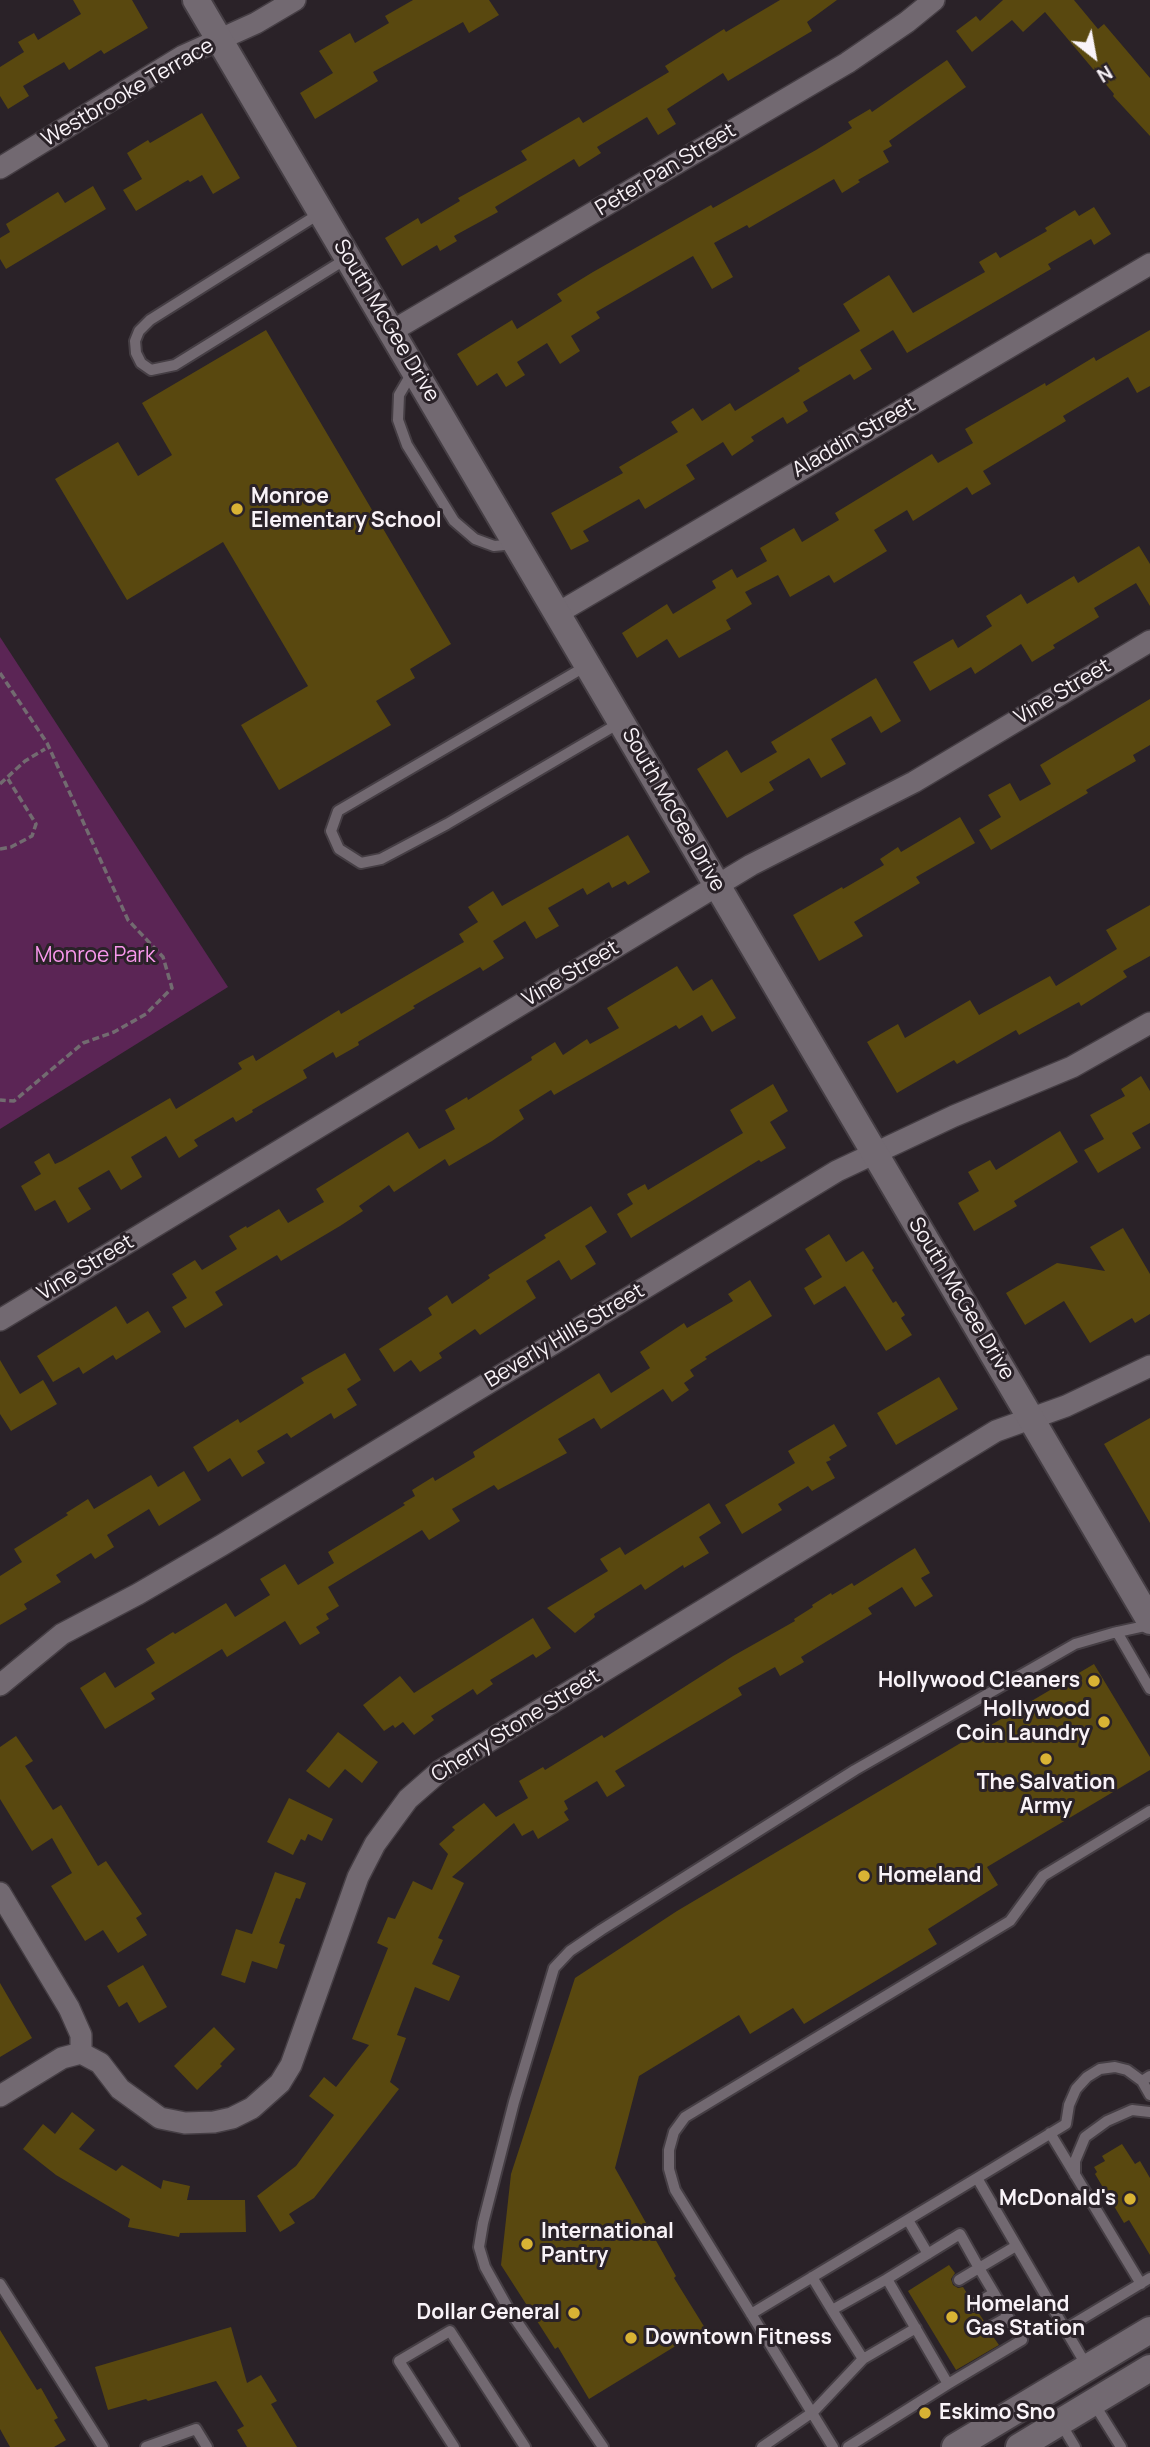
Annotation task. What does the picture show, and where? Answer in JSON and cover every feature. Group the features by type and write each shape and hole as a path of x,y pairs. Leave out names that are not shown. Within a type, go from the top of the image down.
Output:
{"street":[{"name":"South McGee Drive","path":"196,0 1149,1618"},
{"name":"Westbrooke Terrace","path":"0,169 183,56 256,23 295,0"},
{"name":"Peter Pan Street","path":"392,331 847,63 934,0"},
{"name":"Aladdin Street","path":"558,613 1150,264"},
{"name":"Vine Street","path":"0,1320 751,865 914,782 1150,641"},
{"name":"Beverly Hills Street","path":"0,1685 62,1634 222,1545 837,1171 954,1116 1072,1067 1150,1023"},
{"name":"Cherry Stone Street","path":"81,2053 100,2063 120,2089 160,2118 185,2123 214,2123 252,2108 280,2083 292,2065 358,1877 374,1844 401,1808 424,1785 465,1754 996,1431 1066,1406 1150,1366"},
{"path":"0,1893 69,2008 80,2035 81,2053 62,2058 0,2096"},
{"path":"970,2443 1150,2330"},
{"path":"1019,2447 1093,2402 1147,2376"}],"lane":[{"path":"322,212 150,320 139,331 135,341 136,353 141,363 151,370 175,365 349,258"},
{"path":"414,368 399,395 398,420 407,444 454,521 475,539 494,546 517,544"},
{"path":"588,665 338,811 331,831 339,849 361,863 381,859 447,824 621,722"},
{"path":"603,2447 509,2310 485,2267 479,2247 514,2102 554,1968 570,1951 601,1930 855,1770 1075,1644 1117,1632 1149,1618"},
{"path":"1117,1632 1150,1689"},
{"path":"833,2447 675,2190 669,2169 669,2150 674,2132 685,2117 1010,1921 1043,1876 1150,1811"},
{"path":"751,2314 1066,2124 1069,2105 1076,2089 1087,2077 1100,2069 1115,2067 1146,2078 1150,2095"},
{"path":"1076,2176 1075,2161 1085,2137 1107,2120 1132,2110 1150,2112"},
{"path":"1050,2133 1145,2281 1065,2329"},
{"path":"977,2178 1088,2368"},
{"path":"908,2220 928,2254"},
{"path":"832,2310 960,2234 1022,2340 848,2447"},
{"path":"959,2280 1016,2246"},
{"path":"813,2277 863,2359"},
{"path":"887,2279 948,2384"},
{"path":"0,2284 103,2447"},
{"path":"974,2305 994,2293"},
{"path":"906,2312 917,2305"},
{"path":"988,2328 1008,2316"},
{"path":"454,2447 399,2361 450,2330 525,2447"},
{"path":"762,2447 813,2412 863,2359 918,2333 932,2330"},
{"path":"935,2361 947,2354"},
{"path":"1093,2402 1121,2447"},
{"path":"1060,2422 1075,2447"},
{"path":"148,2447 196,2429 207,2447"}],"path":[{"path":"0,673 47,743 128,920 163,957 172,988 146,1014 114,1032 83,1043 14,1101 0,1100"},
{"path":"0,784 25,761 45,748"},
{"path":"0,849 11,847 32,836 36,824 8,779"}],"green space":[{"name":"Monroe Park","path":"0,637 228,987 0,1129"}],"building":[{"path":"73,0 132,0 148,28 104,54 101,50 69,70 64,62 23,86 29,96 8,109 0,96 0,67 24,52 18,42 34,33 38,40 81,14"},
{"path":"413,0 489,0 499,15 469,33 463,22 373,72 378,81 315,119 300,93 333,73 319,51 350,33 355,43 389,23 385,16"},
{"path":"780,0 837,0 807,22 812,31 728,81 723,73 667,109 676,124 658,135 647,117 597,147 601,153 579,167 574,159 495,207 498,212 454,236 457,241 440,251 437,245 402,266 385,238 418,218 421,224 460,201 458,198 527,160 521,151 579,117 583,123 669,72 665,66 724,29 726,32"},
{"path":"1003,0 1074,0 1098,29 1104,24 1150,78 1150,136 1113,96 1045,12 1023,32 1012,20 972,52 956,31 976,16 980,21"},
{"path":"947,60 966,87 889,141 892,146 883,151 889,162 842,193 834,179 749,228 747,225 714,243 733,277 712,289 693,256 596,312 600,318 571,336 580,351 560,364 547,343 517,362 525,375 506,387 497,373 477,386 457,354 512,320 517,329 562,301 557,294 593,272 711,205 713,208 816,150 852,128 848,122 870,109 872,112"},
{"path":"202,113 240,178 213,194 202,175 190,182 188,180 136,211 123,190 142,179 127,153"},
{"path":"93,186 106,209 6,269 0,259 0,238 10,232 6,224 58,192 65,203"},
{"path":"1094,207 1111,234 1094,245 1091,239 1048,264 1051,269 907,353 893,330 860,350 872,369 854,380 850,374 803,402 808,411 787,424 783,417 751,437 754,441 732,456 723,442 686,465 695,479 645,509 639,499 583,531 589,541 571,550 551,513 623,473 619,467 678,432 671,422 693,408 702,421 730,403 735,411 800,371 798,368 860,331 843,304 889,275 913,313 985,272 979,262 996,252 1000,258 1047,231 1045,228 1075,210 1079,216"},
{"name":"Monroe Elementary School","path":"266,330 451,644 410,669 415,678 376,701 391,725 279,790 241,725 308,686 223,542 127,600 55,479 118,442 138,476 172,455 142,403"},
{"path":"1150,330 1150,386 1137,393 1128,377 1063,416 1066,421 983,471 991,484 972,495 967,487 913,521 907,510 874,530 887,551 834,583 829,575 790,597 778,575 745,592 752,604 726,620 731,629 679,658 667,639 637,658 622,633 667,604 673,614 716,588 712,581 732,569 737,578 767,561 760,548 794,528 802,542 839,520 835,513 932,454 938,463 973,443 965,429 1045,383 1046,386 1094,357 1096,361"},
{"path":"1139,546 1150,564 1150,606 1136,583 1094,608 1099,617 1053,645 1055,648 1032,662 1021,644 975,674 971,667 930,691 913,662 953,639 958,648 992,626 986,616 1021,594 1027,604 1074,576 1078,583"},
{"path":"876,678 901,721 881,733 871,716 831,739 846,764 821,778 809,758 769,782 774,790 727,818 697,769 727,750 741,773 777,752 771,742"},
{"path":"1150,699 1150,745 1133,755 1136,761 1086,790 1088,793 991,850 979,830 1001,817 988,795 1010,783 1020,801 1051,784 1040,765"},
{"path":"960,817 975,843 916,877 920,883 854,922 863,936 819,961 793,915 884,865 880,859 898,847 901,852"},
{"path":"628,835 650,872 628,885 625,881 612,888 609,882 587,895 583,888 548,908 559,926 536,939 525,921 493,941 504,958 483,971 480,967 413,1006 415,1008 336,1058 333,1052 303,1070 307,1078 236,1122 233,1117 194,1140 198,1146 179,1158 166,1136 131,1157 142,1177 121,1190 109,1170 78,1188 91,1209 68,1223 55,1200 35,1211 21,1186 41,1174 34,1162 49,1153 55,1164 62,1161 170,1098 176,1109 242,1069 238,1063 253,1055 256,1061 339,1010 341,1014 464,942 459,934 478,922 468,907 493,891 502,906"},
{"path":"1150,905 1150,956 1123,971 1127,977 1081,1006 1079,1002 1019,1035 1016,1030 957,1064 954,1060 897,1093 867,1042 898,1024 905,1038 970,1000 979,1015 1050,976 1056,986 1117,949 1106,930"},
{"path":"677,966 693,991 712,979 736,1018 712,1032 702,1015 679,1029 676,1025 554,1095 551,1090 519,1110 524,1119 492,1141 449,1166 445,1159 394,1192 389,1185 359,1206 363,1211 340,1226 281,1261 277,1255 215,1292 223,1305 185,1328 172,1307 187,1298 172,1274 195,1260 202,1270 237,1249 229,1236 279,1209 288,1223 324,1202 316,1189 408,1132 419,1149 455,1129 445,1110 467,1097 468,1100 532,1060 531,1057 555,1042 563,1055 587,1039 590,1044 619,1028 607,1008"},
{"path":"1141,1076 1150,1091 1150,1123 1132,1133 1141,1148 1098,1173 1084,1150 1104,1139 1090,1115 1125,1096 1121,1089"},
{"path":"773,1084 788,1111 770,1122 786,1148 761,1162 759,1160 631,1238 617,1214 633,1204 627,1194 645,1184 648,1190 743,1133 730,1110"},
{"path":"1060,1131 1078,1162 1014,1201 1017,1206 974,1231 958,1203 979,1191 968,1172 990,1160 996,1170"},
{"path":"591,1206 607,1232 585,1246 596,1264 571,1280 559,1260 526,1281 536,1298 480,1335 475,1329 439,1353 442,1358 420,1372 411,1360 394,1372 379,1349 432,1315 428,1308 447,1295 452,1304 490,1278 488,1275 546,1238 544,1235"},
{"path":"1123,1228 1150,1274 1150,1314 1135,1323 1132,1318 1090,1343 1064,1301 1025,1325 1006,1293 1057,1263 1105,1271 1090,1247"},
{"path":"829,1234 846,1262 863,1251 893,1303 896,1301 905,1315 901,1318 912,1335 886,1351 845,1286 814,1305 804,1288 822,1277 805,1249"},
{"path":"750,1280 772,1316 705,1357 707,1359 690,1370 694,1376 684,1383 689,1390 672,1402 663,1389 601,1429 594,1418 558,1439 567,1453 498,1490 494,1485 452,1509 460,1521 429,1540 422,1530 328,1587 339,1606 326,1614 329,1619 316,1627 320,1633 300,1645 285,1621 227,1657 222,1649 151,1693 155,1699 105,1729 80,1688 105,1672 115,1688 155,1663 146,1649 226,1603 235,1617 270,1595 260,1579 285,1564 298,1585 334,1563 328,1552 405,1505 403,1503 415,1496 412,1490 433,1477 435,1481 475,1457 473,1452 599,1373 611,1393 650,1368 640,1352 684,1323 687,1328 733,1301 728,1294"},
{"path":"116,1306 127,1324 148,1311 161,1332 116,1360 113,1355 83,1374 79,1367 53,1382 37,1356"},
{"path":"345,1353 361,1380 347,1389 357,1405 334,1419 331,1413 291,1438 287,1433 257,1451 265,1463 242,1477 230,1458 208,1472 193,1447 238,1419 240,1423 304,1383 301,1378"},
{"path":"0,1360 20,1394 43,1380 57,1404 11,1431 0,1414"},
{"path":"939,1377 958,1409 896,1445 877,1413"},
{"path":"1150,1418 1150,1523 1104,1444"},
{"path":"834,1424 847,1446 829,1457 831,1460 826,1462 835,1478 812,1491 808,1486 778,1504 782,1510 742,1534 725,1505 795,1463 788,1451"},
{"path":"184,1471 201,1500 159,1526 149,1509 107,1535 114,1547 95,1559 91,1553 56,1575 61,1582 24,1604 27,1609 0,1625 0,1576 22,1562 14,1549 88,1499 94,1509 151,1475 158,1487"},
{"path":"709,1503 721,1523 699,1537 709,1553 684,1568 683,1565 645,1590 641,1584 594,1614 595,1617 575,1633 547,1608 608,1571 600,1559 620,1547 625,1555"},
{"path":"915,1548 930,1573 921,1578 933,1596 915,1607 902,1587 868,1608 872,1614 801,1657 804,1662 780,1676 775,1667 738,1688 742,1695 615,1771 625,1786 607,1797 597,1781 564,1801 568,1809 564,1812 569,1820 538,1839 533,1830 522,1836 514,1823 452,1877 464,1883 438,1938 443,1940 432,1964 460,1976 449,2001 415,1987 397,2035 406,2038 390,2082 399,2089 314,2198 289,2214 295,2223 280,2232 257,2196 296,2166 334,2115 309,2096 324,2077 336,2087 369,2045 352,2039 388,1948 377,1943 388,1917 395,1919 413,1881 432,1890 448,1854 439,1844 455,1830 452,1827 484,1803 496,1817 528,1798 519,1781 543,1767 545,1770 602,1735 604,1738 733,1656 795,1621 794,1619 813,1607 812,1605 831,1593 832,1595 852,1583 854,1586"},
{"path":"533,1618 551,1648 536,1658 533,1654 490,1680 493,1684 477,1695 473,1689 431,1716 434,1720 414,1735 403,1722 384,1731 363,1705 400,1676 414,1693"},
{"path":"1094,1664 1150,1757 1150,1770 987,1867 998,1885 928,1929 937,1944 804,2024 793,2008 750,2034 739,2015 639,2076 615,2168 676,2276 674,2278 705,2328 589,2399 558,2347 555,2349 501,2265 511,2174 575,1978 677,1911"},
{"path":"338,1732 378,1762 362,1783 345,1769 329,1788 306,1771"},
{"path":"16,1736 33,1761 25,1766 53,1810 61,1805 98,1866 106,1861 142,1914 136,1918 147,1935 118,1953 103,1930 85,1941 51,1886 72,1873 52,1838 32,1851 0,1799 0,1747"},
{"path":"289,1798 333,1819 322,1841 308,1834 305,1841 301,1839 293,1855 267,1842"},
{"path":"275,1872 306,1883 300,1899 296,1898 279,1943 285,1945 277,1969 252,1961 245,1983 221,1975 236,1929 252,1934"},
{"path":"143,1965 167,2007 139,2023 127,2002 119,2007 107,1986"},
{"path":"0,1983 32,2038 0,2057"},
{"path":"214,2027 235,2049 197,2090 174,2066"},
{"path":"72,2112 95,2130 79,2149 116,2171 122,2165 161,2189 163,2180 190,2186 187,2200 245,2200 246,2232 180,2233 179,2237 128,2227 130,2219 56,2175 23,2149 43,2124 55,2134"},
{"name":"McDonald's","path":"1122,2144 1135,2164 1140,2161 1150,2178 1150,2255 1129,2220 1124,2223 1095,2174 1097,2172 1094,2167 1105,2161 1102,2156"},
{"name":"Homeland Gas Station","path":"949,2265 955,2273 951,2279 953,2285 963,2287 970,2298 966,2304 968,2310 978,2312 984,2321 980,2327 982,2332 987,2336 992,2335 999,2345 956,2370 908,2291"},
{"path":"231,2327 247,2383 261,2375 277,2401 271,2404 297,2447 247,2447 237,2430 244,2426 216,2381 108,2410 95,2367"},
{"path":"0,2330 37,2390 41,2388 58,2418 54,2420 66,2440 54,2447 10,2447 0,2429"}],"place":[{"name":"Monroe Elementary School","path":"237,509"},
{"name":"Hollywood Cleaners","path":"1094,1681"},
{"name":"Hollywood Coin Laundry","path":"1104,1722"},
{"name":"The Salvation Army","path":"1046,1759"},
{"name":"Homeland","path":"864,1876"},
{"name":"McDonald's","path":"1130,2199"},
{"name":"International Pantry","path":"527,2244"},
{"name":"Dollar General","path":"574,2313"},
{"name":"Homeland Gas Station","path":"952,2317"},
{"name":"Downtown Fitness","path":"631,2338"},
{"name":"Eskimo Sno","path":"925,2413"}]}
